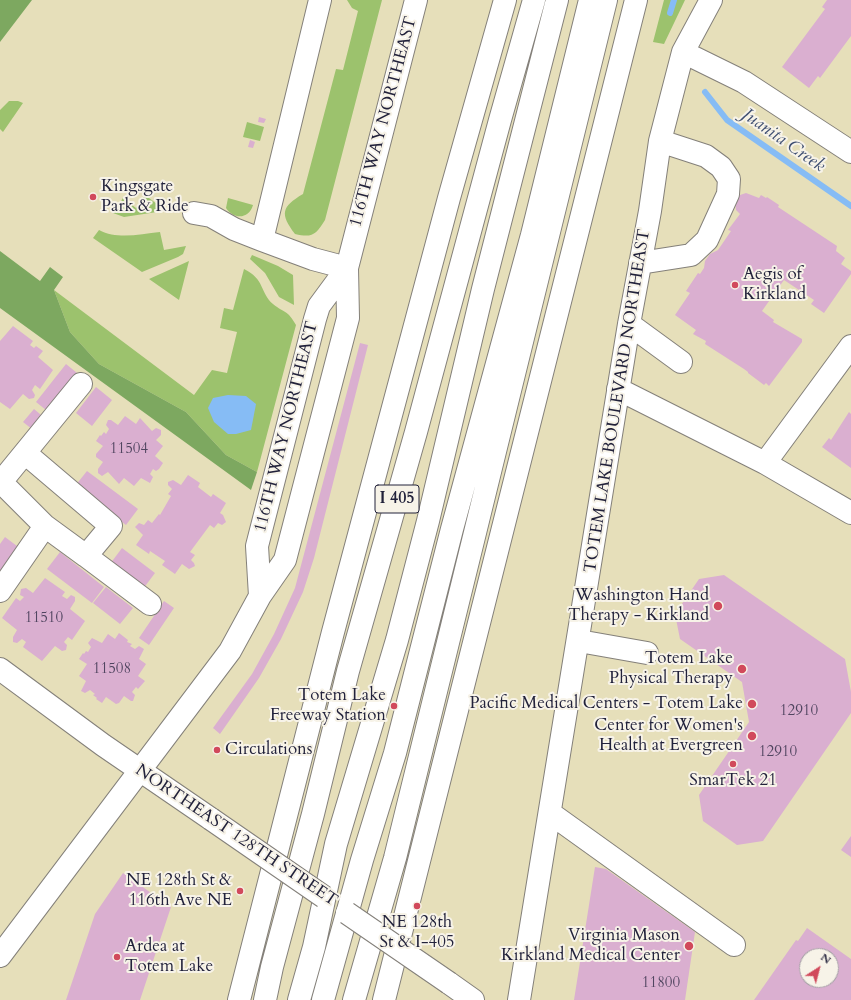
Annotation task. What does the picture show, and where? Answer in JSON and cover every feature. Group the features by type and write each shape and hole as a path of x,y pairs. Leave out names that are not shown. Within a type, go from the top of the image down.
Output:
{"main road":[{"path":"262,240 320,0"},
{"name":"116TH WAY NORTHEAST","path":"0,956 230,651 260,596 285,560 348,318 347,268 416,0"},
{"name":"I 405","path":"239,998 341,602 449,198 505,0"},
{"name":"I 405","path":"265,1000 272,967 313,814 348,671 416,432 534,0"},
{"path":"299,1000 336,844 397,640 428,521 483,289 557,0"},
{"path":"323,1000 347,913 395,753 452,529 530,240 590,0"},
{"path":"354,1000 395,858 606,0"},
{"path":"384,1000 636,0"},
{"name":"TOTEM LAKE BOULEVARD NORTHEAST","path":"519,1000 618,388 650,211 660,140 683,52 711,0"},
{"path":"683,52 744,82 851,152"},
{"path":"640,262 691,255 707,240 728,194 729,179 721,167 706,156 660,140"},
{"path":"194,213 211,216 234,229 313,259 347,268"},
{"name":"116TH WAY NORTHEAST","path":"260,596 257,546 318,306 347,268"},
{"path":"629,324 681,362"},
{"path":"765,463 851,346"},
{"path":"82,384 1,482 45,526 150,604"},
{"path":"618,388 765,463 851,513"},
{"path":"25,453 111,526 86,556"},
{"path":"0,591 45,526"},
{"path":"578,641 648,653"},
{"name":"NORTHEAST 128TH STREET","path":"0,669 140,771 212,819 473,1000"},
{"path":"550,813 734,945"}],"green space":[{"path":"0,0 32,0 0,42"},
{"path":"347,0 382,0 325,220 319,229 313,234 306,236 295,234 287,221 285,211 290,203 303,194 336,69 343,70 358,11 352,8"},
{"path":"664,0 685,0 664,44 653,42"},
{"path":"9,101 18,101 23,103 3,132 0,129 0,110"},
{"path":"247,122 264,127 260,141 243,137"},
{"path":"145,195 157,204 159,208 157,212 124,217 113,213 123,198 136,208"},
{"path":"228,198 253,205 251,210 245,215 233,215 226,208"},
{"path":"99,230 121,236 160,232 164,250 186,246 183,254 178,257 142,272 93,238"},
{"path":"0,251 40,281 50,267 63,277 54,290 70,332 99,364 186,412 226,455 257,472 251,490 0,308"},
{"path":"252,255 278,266 293,275 294,305 279,297 265,273 250,259"},
{"path":"189,261 179,300 149,279"},
{"path":"244,269 256,277 269,300 288,314 296,325 257,472 226,455 186,412 99,364 70,332 54,290 194,395 212,370 227,373 237,332 220,328 224,308 233,310"}],"water":[{"path":"228,395 246,396 256,404 251,430 236,434 228,434 214,422 208,408 213,398"}],"building":[{"path":"827,0 851,0 851,36 820,78 818,76 809,88 782,67 825,9 822,7"},
{"path":"259,117 266,119 264,123 258,122"},
{"path":"250,140 255,142 253,148 248,147"},
{"name":"Aegis of Kirkland","path":"746,193 759,198 761,195 766,198 767,197 779,205 778,207 837,246 836,251 845,258 841,264 851,271 851,274 824,313 811,304 814,300 784,280 762,311 774,320 773,322 802,339 802,342 769,386 766,383 764,385 744,369 705,344 706,341 693,334 696,330 675,315 690,293 686,291 698,273 700,274 704,268 705,261 710,254 718,250 731,231 728,230 740,214 736,210 735,202 740,195"},
{"path":"13,326 33,341 30,345 34,348 36,346 43,351 38,357 53,370 40,389 35,385 32,390 35,395 34,398 29,399 23,394 10,409 0,402 0,341"},
{"path":"360,343 368,345 314,558 303,592 281,639 259,678 220,734 213,728 252,674 274,634 295,588"},
{"path":"66,364 82,377 51,414 36,402"},
{"path":"96,387 112,400 92,426 76,413"},
{"path":"34,409 47,420 37,433 23,422"},
{"path":"849,412 851,414 851,468 822,447 829,438 831,440"},
{"path":"125,416 136,424 140,418 152,431 156,428 161,430 161,435 156,440 163,446 155,456 163,463 156,471 153,469 150,474 153,477 150,483 141,478 134,486 124,478 119,484 108,472 102,476 98,473 98,469 103,462 96,457 96,454 103,446 96,441 100,435 101,436 104,432 106,434 109,429 106,425 108,420 111,420 118,425"},
{"path":"87,471 138,509 126,525 75,486"},
{"path":"188,475 200,483 198,487 211,497 213,494 226,503 220,513 223,515 226,522 222,525 218,523 214,528 210,525 190,552 195,555 191,560 195,566 189,569 182,564 175,574 162,565 165,561 150,551 149,554 136,545 143,535 135,527 139,523 144,525 148,520 152,523 159,514 160,515 171,496 168,494 172,489 168,485 168,482 173,480 181,485"},
{"path":"5,537 21,549 0,576 0,544"},
{"path":"122,548 155,573 143,589 110,564"},
{"path":"60,552 104,587 92,603 47,569"},
{"path":"724,575 845,659 851,692 851,713 763,841 737,845 703,821 699,795 749,722 742,682 680,639 675,614 699,579"},
{"path":"45,578 65,592 62,596 67,599 71,595 75,597 75,601 70,609 85,621 72,640 68,637 64,642 67,645 66,650 62,651 55,646 42,661 23,647 26,642 22,639 17,643 13,642 13,637 17,630 2,618 16,598 20,601 24,597 20,595 21,589 26,588 33,593"},
{"path":"106,587 133,608 120,624 93,603"},
{"path":"164,601 174,608 149,645 139,638"},
{"path":"119,633 128,640 127,642 132,644 130,646 135,649 139,646 144,649 139,659 146,664 138,676 145,681 138,689 136,687 132,692 135,695 133,701 124,696 119,703 116,704 106,697 102,703 96,699 97,698 93,695 95,694 90,690 85,693 81,691 86,681 79,676 87,664 79,659 83,653 84,654 86,651 88,652 91,647 88,643 92,638 102,643 108,634 115,639"},
{"path":"851,836 851,857 841,850"},
{"path":"595,867 606,869 695,932 685,1000 574,1000"},
{"name":"Ardea at Totem Lake","path":"123,873 171,907 140,1000 66,1000 95,914"},
{"path":"807,928 835,948 799,948 799,988 839,988 839,951 851,959 851,1000 754,1000 796,940 798,941"}],"waterway":[{"name":"Juanita Creek","path":"670,13 674,0"},
{"name":"Juanita Creek","path":"705,92 727,120 851,206"}],"place":[{"name":"Kingsgate Park & Ride","path":"93,197"},
{"name":"Aegis of Kirkland","path":"735,285"},
{"name":"Washington Hand Therapy - Kirkland","path":"718,606"},
{"name":"Totem Lake Physical Therapy","path":"742,669"},
{"name":"Pacific Medical Centers - Totem Lake","path":"752,704"},
{"name":"Totem Lake Freeway Station","path":"394,706"},
{"name":"Center for Women's Health at Evergreen","path":"752,736"},
{"name":"Circulations","path":"217,750"},
{"name":"SmarTek 21","path":"733,764"},
{"name":"NE 128th St & 116th Ave NE","path":"240,891"},
{"name":"NE 128th St & I-405","path":"417,906"},
{"name":"Virginia Mason Kirkland Medical Center","path":"689,946"},
{"name":"Ardea at Totem Lake","path":"117,957"}]}
